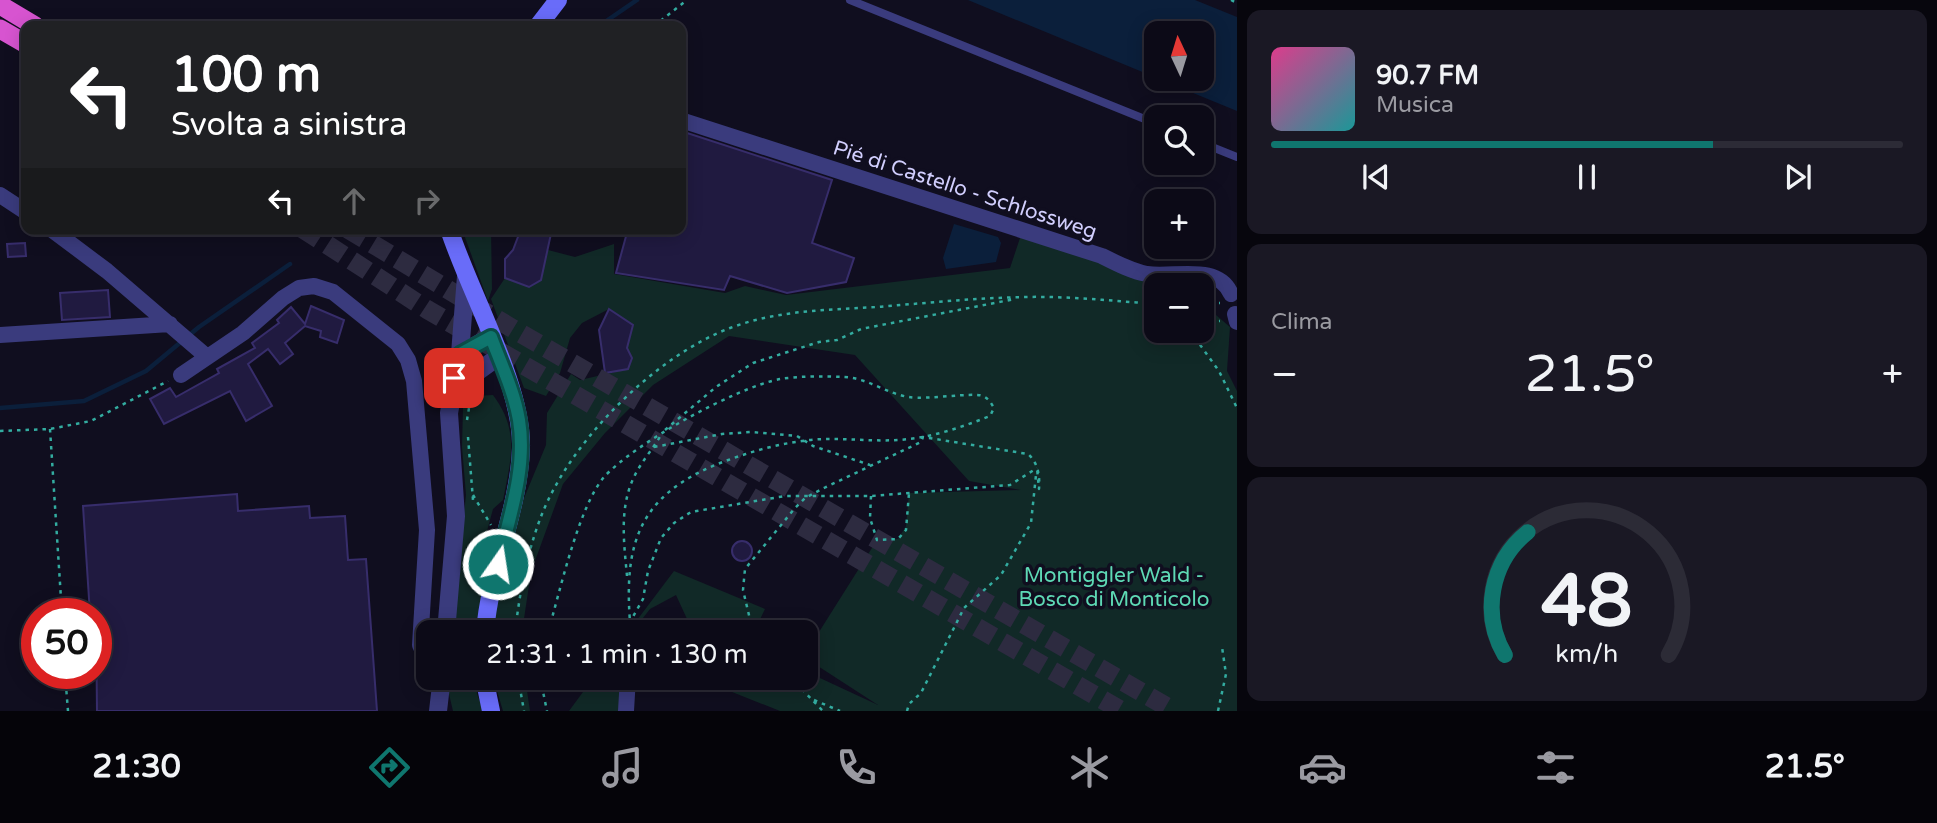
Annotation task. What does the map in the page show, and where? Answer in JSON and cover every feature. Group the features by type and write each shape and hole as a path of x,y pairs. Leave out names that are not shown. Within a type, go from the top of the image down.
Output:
{"highway":[{"path":"0,5 27,21"},
{"path":"0,29 21,41"}],"main road":[{"path":"543,21 558,0"},
{"path":"451,235 508,383 519,422 521,446 518,476 488,620"},
{"path":"487,690 491,711"}],"street":[{"name":"Pié di Castello - Schlossweg","path":"686,122 1102,256 1144,273 1214,276 1226,282 1231,294"},
{"path":"0,195 21,209"},
{"path":"59,235 200,351"},
{"path":"447,620 456,516 450,398 460,354 466,276"},
{"path":"181,375 200,351 243,333 283,298 299,288 314,286 333,292 398,344 408,360 414,380 427,530 422,620"},
{"path":"0,335 175,328"},
{"path":"460,354 491,337"},
{"path":"450,398 473,375 498,357"},
{"path":"473,375 508,383"},
{"path":"438,711 440,690"},
{"path":"626,711 627,690"}],"lane":[{"path":"850,0 1144,119"},
{"path":"1214,147 1237,157"}],"path":[{"path":"660,21 687,0"},
{"path":"1231,0 1237,3"},
{"path":"516,620 521,578 542,513 557,482 616,407 691,346 729,328 786,313 1026,297 1144,303"},
{"path":"552,620 591,500 604,478 716,387 753,363 819,342 837,340 860,330 1026,297"},
{"path":"1199,343 1219,371 1237,408"},
{"path":"0,430 50,429 91,421 181,375"},
{"path":"630,620 623,527 626,502 634,477 662,433 760,385 782,379 862,379 906,397 937,400 982,395 994,408 990,416 923,438 921,442 805,498 745,569 743,590 750,620"},
{"path":"50,429 61,598"},
{"path":"654,447 684,440 751,432 797,436 870,466"},
{"path":"627,583 632,550 650,508 685,478 752,451 803,440 923,438 1028,454 1037,468 1031,523 1001,575 964,608 921,693 908,704 907,711"},
{"path":"631,620 643,599 648,570 661,538 674,523 691,512 785,496 871,496 1010,485 1037,468"},
{"path":"871,496 870,517 877,540 898,539 906,530 909,493"},
{"path":"473,495 490,524 506,532"},
{"path":"1219,711 1226,674 1222,647"},
{"path":"66,689 68,711"},
{"path":"520,690 524,711"},
{"path":"543,690 547,711"},
{"path":"802,690 823,711"},
{"path":"812,700 840,711"}],"green space":[{"path":"464,235 491,235 492,289 488,301"},
{"name":"Montiggler Wald - Bosco di Monticolo","path":"1021,235 1144,276 1144,343 1214,343 1214,313 1230,327 1227,371 1237,391 1237,711 780,711 727,690 818,690 818,677 878,705 818,666 818,634 877,540 898,539 906,526 909,493 1021,490 969,481 855,355 729,336 653,385 605,433 563,484 531,572 524,620 494,620 515,520 546,445 547,413 571,374 580,380 628,369 632,358 627,348 633,326 609,309 582,323 570,338 560,373 546,396 524,388 491,299 505,278 529,287 540,280 548,250 575,257 614,244 614,274 725,293 745,286 786,295 1010,268"},
{"path":"493,395 502,408 510,433 509,471 503,500 493,509 480,557 484,584 479,620 452,620 466,495 462,447 463,407 475,396"},
{"path":"674,571 765,609 760,620 687,620 676,595 650,609 641,620 637,620"},
{"path":"448,690 477,690 484,711 453,711"},
{"path":"497,690 527,690 530,711 503,711"},
{"path":"584,690 621,690 623,711 569,711"}],"water":[{"path":"968,0 1195,0 1237,17 1237,111 1188,91 1214,91 1214,21 1144,21 1144,73"},
{"path":"954,224 998,237 1001,243 996,262 946,269 943,258"}],"building":[{"path":"686,133 832,180 812,243 854,258 846,282 787,293 730,276 724,290 616,273 626,235 686,235"},
{"path":"519,235 551,235 541,280 529,287 505,278 505,259 513,250"},
{"path":"25,243 26,256 8,257 7,244"},
{"path":"108,290 110,317 62,320 60,293"},
{"path":"311,306 344,320 337,343 320,337 321,331 305,326 285,343 293,354 280,364 268,349 248,364 272,406 246,421 230,391 164,424 150,399 170,388 176,397 219,373 217,369 255,348 252,343 279,323 277,320 291,307 305,324"},
{"path":"609,309 633,325 627,348 632,358 628,369 605,373 599,330"},
{"path":"237,494 238,511 309,506 310,518 345,516 348,560 366,559 377,711 97,711 97,689 112,689 112,598 89,598 83,506"},
{"path":"738,541 746,541 752,551 746,561 738,561 732,555 732,547"}],"waterway":[{"path":"606,21 637,0"},
{"path":"0,408 84,401 146,371 199,327 290,264"}],"tunnel":[{"path":"312,235 428,310 1122,711"},
{"path":"358,235 520,333 1174,711"}],"route":[{"path":"454,378 460,354 491,337 516,406 521,446 518,476 498,564"}]}
